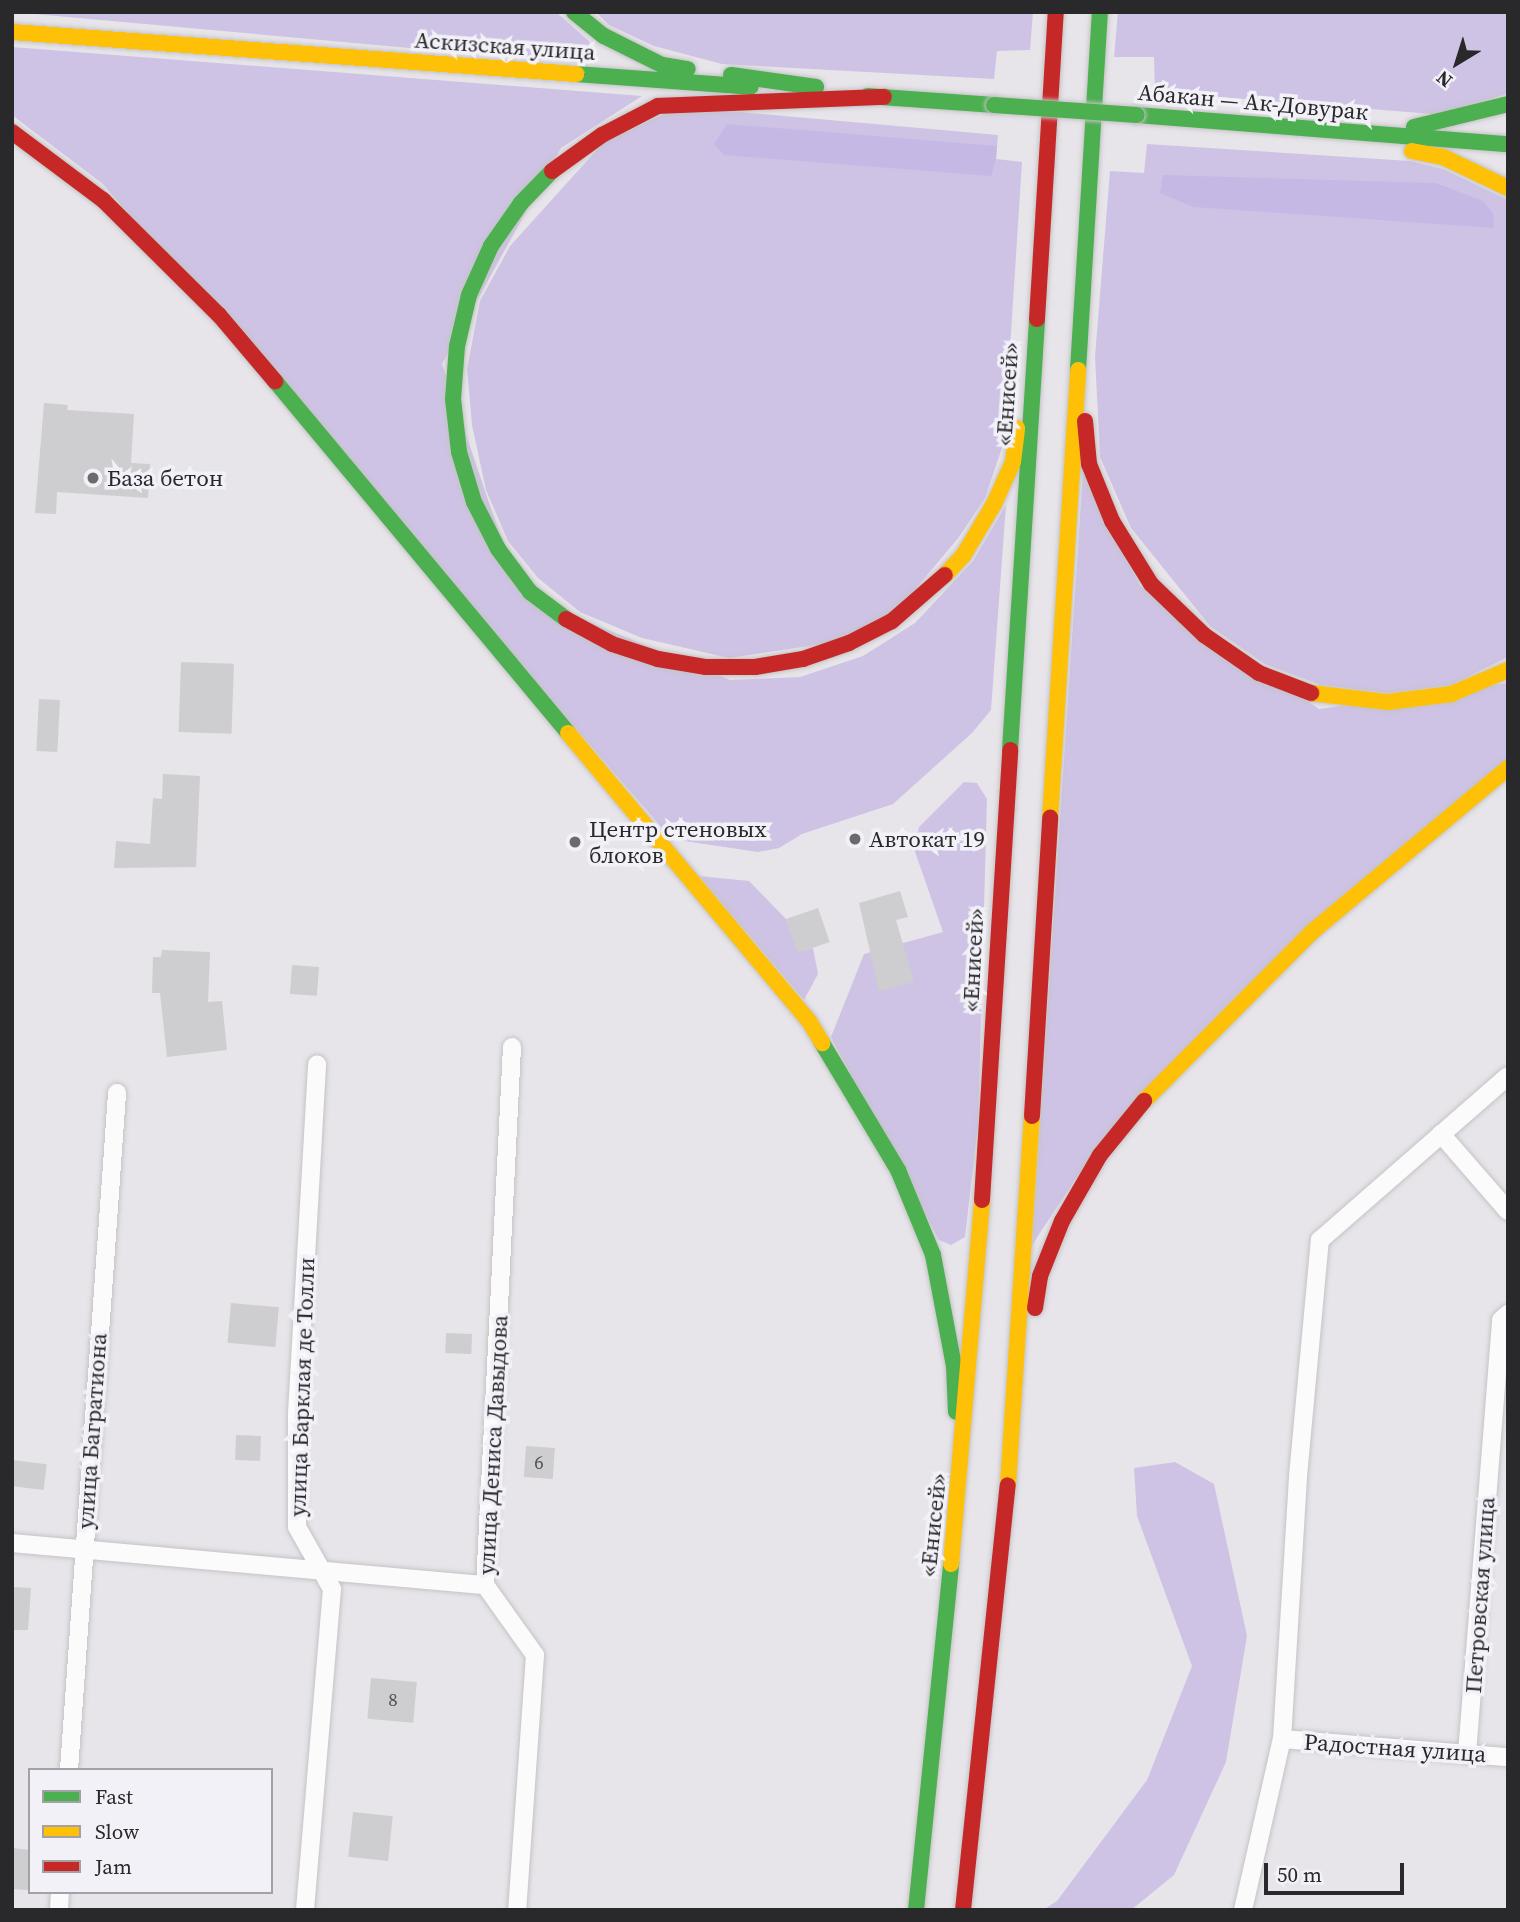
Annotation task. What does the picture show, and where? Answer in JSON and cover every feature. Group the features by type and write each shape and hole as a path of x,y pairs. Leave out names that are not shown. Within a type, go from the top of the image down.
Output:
{"main road":[{"path":"574,12 604,36 662,65 884,97"},
{"name":"«Енисей»","path":"916,1910 974,1333 1056,12"},
{"path":"963,1910 1010,1468 1100,12"},
{"name":"Аскизская улица","path":"12,32 995,105"},
{"path":"884,97 658,106 602,135 558,165 521,203 491,246 469,295 457,346 453,399 459,452 474,502 498,550 530,592 569,621 612,644 658,659 706,667 755,667 803,659 849,643 892,621 930,591 964,555 1013,462 1038,276"},
{"path":"1285,129 1430,126 1508,104"},
{"name":"Абакан — Ак-Довурак","path":"995,105 1508,144"},
{"path":"1285,129 1443,156 1508,188"},
{"path":"12,132 103,200 219,316 809,1021 898,1170 933,1255 954,1366 960,1487"},
{"path":"1078,356 1089,464 1112,521 1151,584 1204,635 1259,673 1322,698 1388,702 1451,694 1508,670"},
{"path":"1010,1468 1040,1276 1062,1221 1100,1155 1150,1093 1313,931 1508,768"}],"street":[{"name":"улица Дениса Давыдова","path":"512,1047 485,1584 536,1656 517,1910"},
{"name":"улица Барклая де Толли","path":"305,1910 332,1589 297,1527 297,1413 317,1065"},
{"path":"1243,1910 1282,1739 1298,1476 1320,1240 1508,1076"},
{"name":"улица Багратиона","path":"69,1768 117,1093"},
{"path":"1441,1134 1508,1211"},
{"name":"Петровская улица","path":"1467,1754 1501,1320 1508,1314"},
{"path":"12,1543 485,1584"},
{"name":"Радостная улица","path":"1282,1739 1508,1757"}],"shaded area":[{"path":"12,12 556,12 589,41 594,56 576,63"},
{"path":"596,12 1033,12 1030,50 997,51 994,79 722,64 654,46 609,25"},
{"path":"1118,12 1508,12 1508,93 1445,115 1155,92 1154,57 1114,57"},
{"path":"12,47 642,96 561,148 442,364 520,594 730,680 800,677 863,656 915,623 973,561 1006,505 991,710 972,733 893,804 802,834 779,848 758,852 684,841 664,830 103,184 12,115"},
{"path":"728,111 998,135 996,159 1022,162 1004,442 985,498 959,537 902,605 850,640 729,658 642,638 580,612 538,578 508,541 486,490 472,425 467,369 480,301 510,246 604,142 666,113"},
{"path":"727,124 997,146 996,159 991,176 724,155 714,144"},
{"path":"1147,144 1410,161 1443,169 1508,200 1508,657 1451,685 1388,693 1321,685 1265,664 1210,626 1131,528 1100,457 1095,356 1110,171 1144,173"},
{"path":"1163,175 1436,183 1483,201 1493,213 1494,228 1193,207 1160,193"},
{"path":"1083,472 1140,586 1319,709 1508,683 1508,758 1094,1151 1032,1245"},
{"path":"964,782 977,783 987,799 978,1125 965,1237 951,1245 939,1240 831,1037 864,954 943,932 914,849 919,827"},
{"path":"699,876 749,881 786,919 798,952 813,948 818,974 804,1000"},
{"path":"1175,1462 1214,1484 1247,1636 1226,1762 1174,1875 1131,1910 1043,1910 1057,1901 1147,1780 1192,1666 1137,1516 1134,1468"}],"building":[{"path":"44,403 68,405 67,410 134,414 131,463 150,464 148,498 57,492 56,514 35,513"},
{"path":"181,662 234,664 232,734 179,732"},
{"path":"39,699 60,700 57,752 36,751"},
{"path":"163,774 200,776 196,867 114,868 116,841 150,844 153,798 162,799"},
{"path":"900,891 908,917 896,920 914,982 879,991 859,903"},
{"path":"818,908 830,942 798,953 786,919"},
{"path":"162,950 210,952 208,1002 222,1001 227,1050 167,1057 160,993 152,993 153,957 161,957"},
{"path":"292,965 319,967 317,996 290,994"},
{"path":"231,1303 279,1307 275,1347 228,1343"},
{"path":"446,1333 472,1334 471,1354 445,1353"},
{"path":"236,1435 261,1436 260,1461 235,1460"},
{"path":"526,1446 555,1448 553,1479 524,1477"},
{"path":"12,1460 47,1464 44,1490 12,1486"},
{"path":"12,1587 31,1588 28,1630 12,1630"},
{"path":"371,1678 417,1682 413,1723 367,1719"},
{"path":"353,1812 393,1816 388,1861 348,1857"},
{"path":"12,1848 28,1850 28,1890 12,1889"}],"traffic: fast":[{"path":"574,12 604,36 662,65 688,69"},
{"path":"1078,370 1100,12"},
{"path":"576,74 751,87"},
{"path":"731,75 816,87"},
{"path":"868,96 994,105"},
{"path":"1414,127 1508,104"},
{"path":"994,105 1137,115"},
{"path":"1137,115 1508,144"},
{"path":"552,171 521,203 491,246 469,295 457,346 453,399 459,452 474,502 498,549 530,592 566,619"},
{"path":"1010,750 1037,319"},
{"path":"275,381 568,733"},
{"path":"822,1043 898,1170 933,1255 954,1366 956,1412"},
{"path":"916,1910 951,1564"}],"traffic: slow":[{"path":"12,32 576,74"},
{"path":"1412,151 1443,157 1508,188"},
{"path":"1050,818 1078,370"},
{"path":"945,575 963,556 994,504 1013,462 1017,428"},
{"path":"1311,693 1388,702 1451,694 1508,670"},
{"path":"568,733 809,1021 822,1043"},
{"path":"1144,1101 1313,931 1508,768"},
{"path":"1008,1485 1032,1116"},
{"path":"951,1564 982,1200"}],"traffic: jam":[{"path":"1037,319 1056,12"},
{"path":"552,171 602,135 658,106 884,97"},
{"path":"12,132 103,200 219,315 275,381"},
{"path":"1085,421 1089,464 1112,521 1151,584 1204,635 1259,673 1311,693"},
{"path":"566,619 612,644 658,659 706,667 755,667 803,659 849,643 892,621 945,575"},
{"path":"982,1200 1010,750"},
{"path":"1032,1116 1050,818"},
{"path":"1035,1308 1040,1276 1062,1221 1100,1155 1144,1101"},
{"path":"963,1910 1008,1485"}],"place":[{"name":"База бетон","path":"93,478"},
{"name":"Автокат 19","path":"855,839"},
{"name":"Центр стеновых блоков","path":"575,842"}]}
